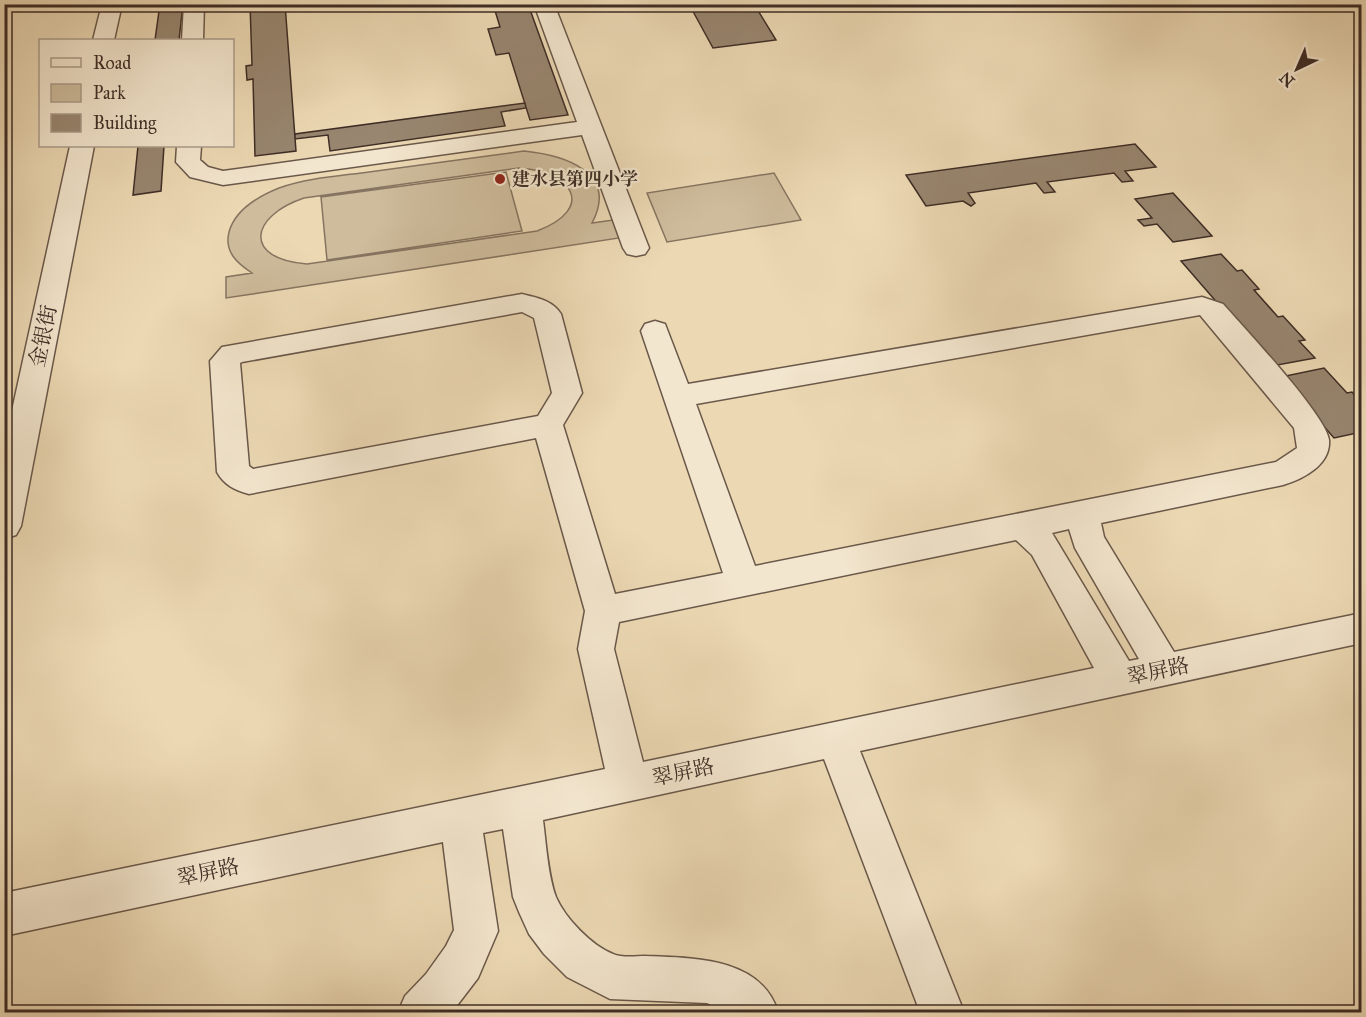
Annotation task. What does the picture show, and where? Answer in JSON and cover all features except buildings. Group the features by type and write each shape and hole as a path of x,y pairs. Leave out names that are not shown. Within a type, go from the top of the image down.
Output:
{"street":[{"path":"104,39 112,4"},
{"path":"193,39 194,4"},
{"path":"544,4 636,248"},
{"path":"189,147 188,162 199,172 223,178 591,127"},
{"name":"金银街","path":"4,526 82,147"},
{"path":"548,425 249,482 233,472 225,361 232,354 245,351 522,303 537,307 547,314 567,393 548,425 603,611 596,649 628,783"},
{"path":"603,611 1283,473 1302,464 1313,448 1314,438 1308,424 1214,310 1202,306 678,396"},
{"path":"655,331 744,584"},
{"path":"1083,514 1087,539 1165,670"},
{"path":"1023,527 1044,546 1120,680"},
{"name":"翠屏路","path":"4,915 1362,628"},
{"path":"836,740 942,1012"},
{"path":"520,806 534,897 544,919 559,939 583,961 610,977 707,981 721,985 734,991 756,1012"},
{"path":"421,1012 442,990 462,962 476,931 461,819"}],"green space":[{"path":"524,151 555,157 583,169 593,179 598,191 598,205 592,223 613,220 619,238 226,298 226,277 252,273 237,261 230,251 229,232 242,211 264,195 279,188 312,180","holes":["519,168 553,176 564,183 570,192 572,202 567,212 556,222 537,231 307,264 286,260 272,254 263,246 261,236 264,225 286,206 304,198"]},
{"path":"506,172 522,231 327,260 321,197"},
{"path":"774,173 801,220 667,242 647,193"}],"place":[{"name":"建水县第四小学","path":"500,179"}]}
